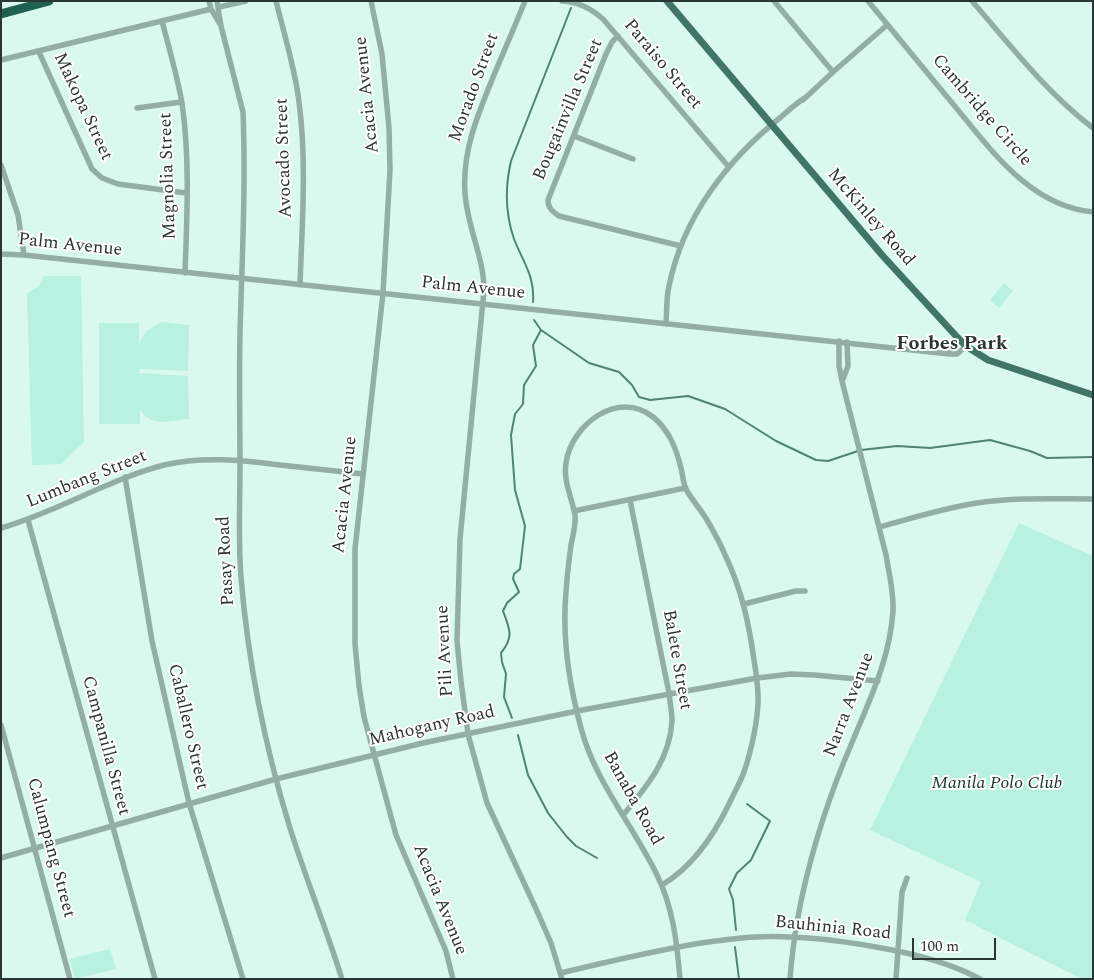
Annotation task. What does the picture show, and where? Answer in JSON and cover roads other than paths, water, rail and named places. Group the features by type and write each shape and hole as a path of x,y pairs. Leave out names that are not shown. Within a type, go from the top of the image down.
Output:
{"highway":[{"path":"1,9 30,1"},
{"path":"1,14 49,1"}],"main road":[{"name":"McKinley Road","path":"667,1 770,125 882,255 956,337 988,360 1093,395"}],"street":[{"name":"Pasay Road","path":"209,1 211,9 221,26"},
{"path":"218,4 246,1"},
{"name":"Avocado Street","path":"276,1 293,68 303,140 300,285"},
{"name":"Acacia Avenue","path":"371,1 382,54 389,128 390,170 382,294 355,549 355,644 358,686 374,756 396,835 446,952 453,979"},
{"name":"Morado Street","path":"483,305 484,273 467,215 465,160 468,144 481,107 525,1"},
{"name":"Paraiso Street","path":"562,1 577,3 594,11 618,36 728,166"},
{"path":"774,1 833,72"},
{"name":"Cambridge Circle","path":"868,1 1006,166 1034,190 1057,202 1081,211 1093,212"},
{"path":"972,1 1036,75 1072,112 1093,128"},
{"name":"Pasay Road","path":"218,4 221,26 242,107 244,129 245,199 240,460 241,574 246,624 258,700 276,778 292,835 342,979"},
{"path":"1,60 211,9"},
{"name":"Magnolia Street","path":"162,20 181,102 185,131 185,273"},
{"path":"666,324 668,286 681,246 694,217 712,187 728,166 760,133 783,114 800,104 833,72 887,25"},
{"name":"Bougainvilla Street","path":"618,36 612,42 606,54 548,200 548,205 559,216 681,246"},
{"name":"Makopa Street","path":"40,52 92,170 102,178 118,184 186,193"},
{"path":"137,108 181,102"},
{"path":"574,136 633,159"},
{"path":"1,165 18,216 24,255"},
{"name":"Palm Avenue","path":"1,254 957,354 966,346"},
{"name":"Pili Avenue","path":"483,305 460,538 457,640 468,734 487,803 537,911 562,976"},
{"path":"942,352 956,345 956,337"},
{"name":"Narra Avenue","path":"790,979 801,899 809,867 824,815 878,681 890,636 893,600 880,527 842,381 839,366 839,341"},
{"name":"Narra Avenue","path":"842,381 848,366 847,342"},
{"path":"662,885 678,875 715,831 744,772 756,717 758,695 757,678 744,604 726,556 707,520 685,488 678,454 665,429 652,417 642,410 618,407 597,415 587,423 575,436 570,446 565,468 574,512 685,488"},
{"name":"Lumbang Street","path":"1,528 28,520 125,477 180,462 240,460 363,474"},
{"name":"Caballero Street","path":"125,477 152,641 189,803 243,979"},
{"path":"880,527 929,513 977,503 1015,499 1093,499"},
{"name":"Balete Street","path":"624,814 648,784 664,756 672,720 669,693 630,500"},
{"name":"Banaba Road","path":"574,512 575,522 565,596 565,621 567,655 581,729 595,768 624,814 662,885 668,903 677,947 680,979"},
{"name":"Campanilla Street","path":"28,520 155,979"},
{"path":"744,604 796,591 805,591"},
{"name":"Mahogany Road","path":"1,858 276,778 423,743 577,711 669,693 791,674 878,681"},
{"name":"Calumpang Street","path":"1,725 70,979"},
{"path":"896,979 902,892 907,878"},
{"name":"Bauhinia Road","path":"562,976 606,962 677,947 755,937 796,937 848,942 898,951 955,967 980,979"}],"waterway":[{"path":"533,302 532,284 528,269 514,239 509,220 508,180 511,161 571,8"},
{"path":"534,320 541,330 589,363 619,372 632,385 639,397 650,400 688,396 725,409 776,441 816,460 828,461 858,451"},
{"path":"512,718 504,697 506,674 501,653 508,642 509,633 503,611 507,603 519,592 513,579 514,574 520,569 525,526 515,490 511,435 515,414 523,404 524,385 536,366 533,345 541,330"},
{"path":"861,450 897,446 930,448 990,440 1030,451 1047,458 1093,457"},
{"path":"518,735 528,775 548,813 576,846 597,858"},
{"path":"736,930 733,900 729,889 737,873 751,860 770,821 747,804"},
{"path":"735,947 739,979"}],"district":[{"name":"Forbes Park","path":"952,345"}],"park label":[{"name":"Manila Polo Club","path":"997,784"}]}
